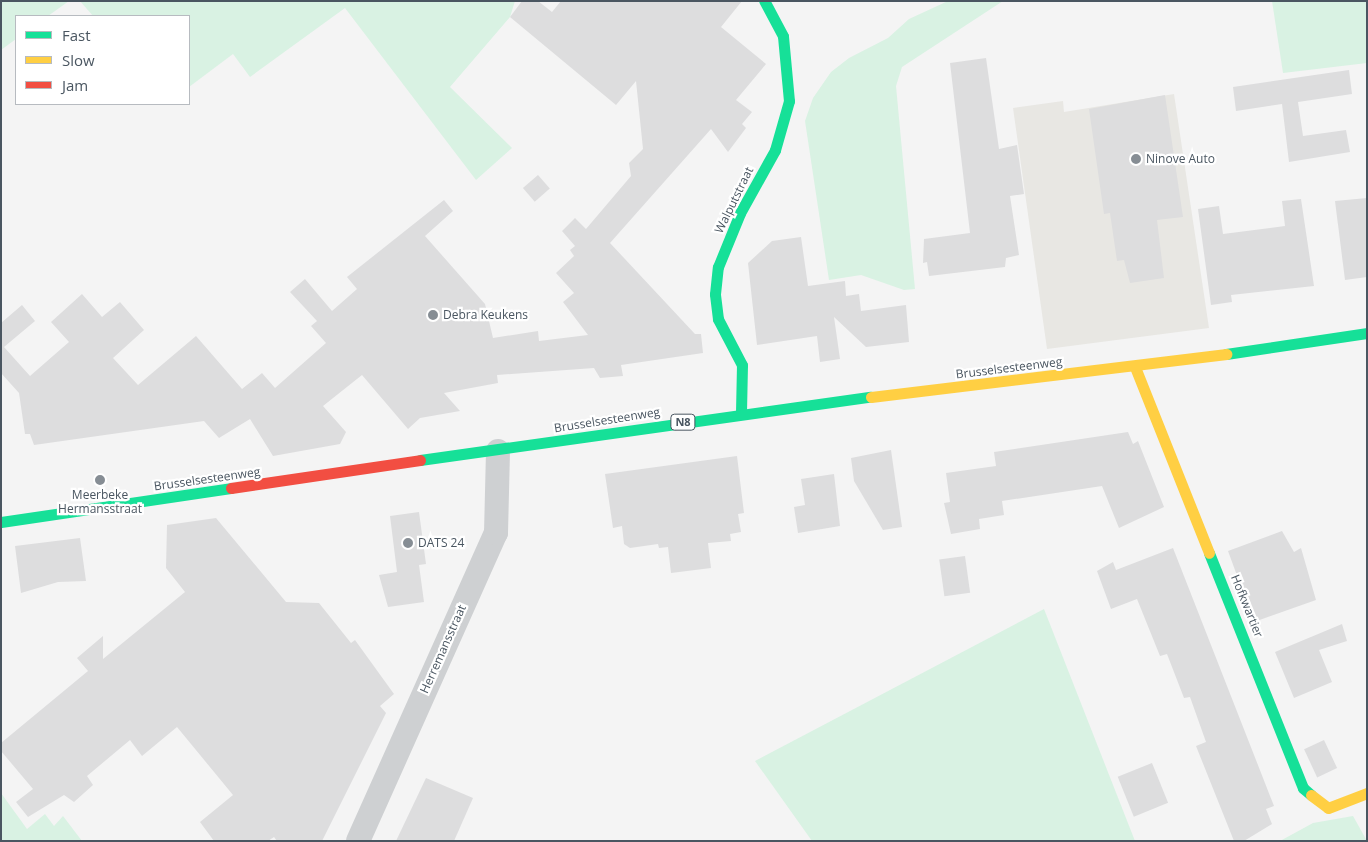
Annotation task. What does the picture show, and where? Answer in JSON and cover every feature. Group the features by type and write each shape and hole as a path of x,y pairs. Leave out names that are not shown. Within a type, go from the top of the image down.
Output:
{"main road":[{"name":"Walputstraat","path":"741,412 742,365 718,319 715,294 718,267 740,213 776,150 789,101 783,36 764,1"},
{"name":"Brusselsesteenweg","path":"1,522 498,451 741,412 1135,367 1367,333"},
{"name":"Hofkwartier","path":"1135,367 1303,788 1328,808 1367,793"}],"street":[{"name":"Herremansstraat","path":"358,841 496,532 498,451"}],"shaded area":[{"path":"1174,94 1209,328 1047,349 1013,108 1063,101 1064,112"}],"green space":[{"path":"1,1 69,1 49,15 15,15 15,40 1,50"},
{"path":"80,1 515,1 510,17 450,87 512,148 476,180 345,8 250,77 233,54 190,86 190,15 92,15"},
{"path":"948,1 1003,1 902,67 896,86 915,289 904,290 861,275 829,280 805,121 813,98 831,72 849,58 888,38 909,19"},
{"path":"1272,1 1367,1 1367,63 1283,73"},
{"path":"1044,609 1135,841 812,841 755,761"},
{"path":"1,793 27,829 45,814 54,826 63,816 82,841 1,841"},
{"path":"1353,816 1367,841 1280,841 1313,823"}],"building":[{"path":"522,1 538,1 552,12 561,1 742,1 721,27 766,64 736,100 752,112 742,124 746,128 728,152 711,129 610,243 695,334 701,334 703,353 621,365 623,376 600,378 594,368 497,375 498,383 444,393 460,411 420,418 408,429 362,375 323,406 346,432 340,444 273,456 250,419 219,438 204,421 34,445 30,434 25,434 19,393 1,373 1,323 22,305 35,321 4,347 30,376 69,342 51,322 82,294 102,317 120,302 144,330 113,358 138,385 196,336 242,389 262,373 275,388 326,343 311,326 317,321 290,292 305,279 332,311 357,289 347,277 444,200 453,211 425,236 485,304 493,338 538,331 539,341 588,335 563,302 574,293 556,273 574,256 570,250 575,246 562,231 575,218 586,229 631,176 629,163 643,149 636,81 616,105 510,17"},
{"path":"986,58 999,149 1017,145 1024,194 1010,196 1019,255 1006,258 1005,267 929,276 927,262 923,263 924,239 970,233 950,63"},
{"path":"1349,70 1352,94 1298,102 1303,136 1346,130 1350,152 1289,162 1282,104 1236,111 1233,87"},
{"name":"Ninove Auto","path":"1165,95 1183,217 1157,220 1164,278 1130,283 1124,260 1117,261 1110,213 1104,214 1089,109"},
{"path":"538,175 550,189 535,202 523,188"},
{"path":"1367,198 1367,277 1345,280 1335,201"},
{"path":"1301,199 1314,286 1231,295 1232,302 1211,305 1198,209 1219,206 1223,234 1285,226 1282,201"},
{"path":"801,237 808,286 845,281 846,296 859,294 861,311 906,305 909,342 866,347 834,317 840,359 820,362 817,336 757,345 748,263 772,241"},
{"path":"1128,432 1133,444 1138,441 1164,507 1119,528 1102,486 1002,501 1004,515 979,519 980,529 951,534 944,503 950,502 946,473 996,466 994,452"},
{"path":"891,450 902,527 883,530 854,481 851,458"},
{"path":"737,456 744,513 738,514 741,532 730,534 731,541 708,543 711,568 671,573 668,547 659,548 658,544 630,548 624,544 622,526 613,528 605,474"},
{"path":"834,474 840,526 798,533 794,507 805,505 801,479"},
{"path":"419,512 426,564 419,565 424,602 388,607 379,575 397,572 390,516"},
{"path":"216,518 286,602 319,603 351,643 355,640 394,694 380,706 386,713 322,841 277,841 274,837 268,841 214,841 200,822 233,795 177,727 142,756 130,740 87,776 93,785 74,802 64,795 28,817 16,802 33,789 1,751 1,743 88,671 77,658 103,636 103,659 185,592 166,568 167,525"},
{"path":"1282,531 1294,552 1301,548 1316,600 1254,622 1228,551"},
{"path":"80,538 86,581 58,582 21,593 15,546"},
{"path":"1173,548 1274,806 1266,809 1272,824 1244,841 1234,841 1196,746 1206,742 1190,697 1184,698 1167,654 1160,656 1137,599 1111,609 1097,571 1113,562 1116,570"},
{"path":"965,556 970,593 944,596 939,560"},
{"path":"1342,624 1347,641 1319,650 1332,682 1294,698 1275,652"},
{"path":"1324,740 1337,768 1317,777 1304,749"},
{"path":"1152,763 1168,803 1134,817 1118,777"},
{"path":"426,778 473,798 454,841 396,841"}],"traffic: fast":[{"path":"741,412 742,365 718,319 715,294 718,267 740,213 775,150 789,101 783,36 764,1"},
{"path":"1226,354 1367,333"},
{"path":"420,460 871,397"},
{"path":"1,522 231,488"},
{"path":"1209,553 1303,788 1311,795"}],"traffic: slow":[{"path":"871,397 1226,354"},
{"path":"1135,367 1209,553"},
{"path":"1311,795 1328,808 1367,793"}],"traffic: jam":[{"path":"231,488 420,460"}],"place":[{"name":"Ninove Auto","path":"1136,159"},
{"name":"Debra Keukens","path":"433,315"},
{"name":"Meerbeke Hermansstraat","path":"100,480"},
{"name":"DATS 24","path":"408,543"}]}
